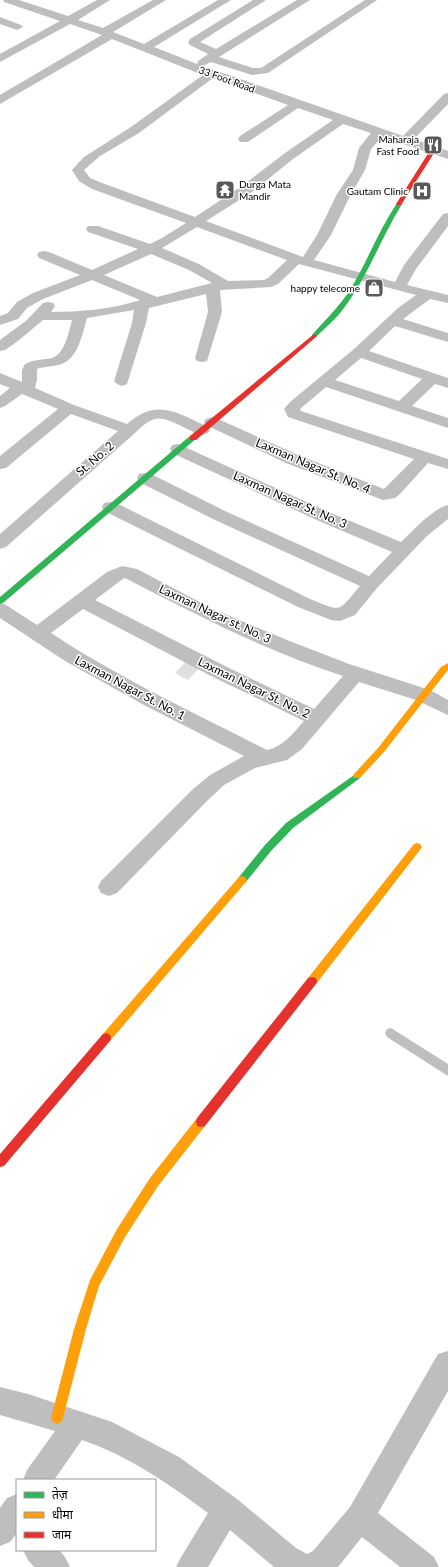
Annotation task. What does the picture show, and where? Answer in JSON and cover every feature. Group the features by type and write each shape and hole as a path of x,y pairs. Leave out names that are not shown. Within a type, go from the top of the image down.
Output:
{"street":[{"name":"33 Foot Road","path":"8,0 108,34 212,74 297,104 448,155"},
{"path":"30,7 44,0"},
{"path":"0,59 105,0"},
{"path":"0,100 161,0"},
{"path":"145,48 226,0"},
{"path":"261,0 194,41 194,43 213,56 252,72 264,71 372,0"},
{"path":"195,67 305,0"},
{"path":"0,20 17,26"},
{"path":"212,74 194,85 134,130 81,165 78,170 80,175 85,180 97,186 301,260 448,299"},
{"path":"406,140 448,97"},
{"path":"244,139 297,104"},
{"path":"4,316 38,296 59,289 167,241 247,189 288,156 342,119"},
{"path":"40,316 80,314 149,303 219,286 266,284 273,281 301,260 324,235 344,194 359,170 366,148 379,132"},
{"path":"0,601 178,449 311,339 345,303 361,277 374,246 388,220 433,150"},
{"path":"399,287 409,268 448,217"},
{"path":"92,229 150,249 200,269 219,286"},
{"path":"44,255 93,274 149,303"},
{"path":"202,358 215,312 219,286"},
{"path":"0,347 28,327 40,316 59,289"},
{"path":"428,294 403,311 359,352 292,409 294,414 328,426 448,464"},
{"path":"122,380 139,323 149,303"},
{"path":"0,403 24,388 30,382 30,367 41,362 56,362 65,357 69,350 80,314"},
{"path":"4,316 28,327"},
{"path":"393,320 448,338"},
{"path":"359,352 448,384"},
{"path":"0,378 69,408 129,430"},
{"path":"401,408 432,378"},
{"path":"324,381 448,423"},
{"path":"0,464 69,408"},
{"name":"St. No. 2","path":"0,543 129,430 148,416 159,413 207,426"},
{"name":"Laxman Nagar St. No. 4","path":"207,426 383,495 389,494 394,490 425,456"},
{"name":"Laxman Nagar St. No. 3","path":"178,449 325,517 403,550"},
{"path":"145,478 221,516 371,584"},
{"path":"110,507 304,603 331,614 340,615 349,611 371,584 421,532 447,513"},
{"name":"Laxman Nagar st. No. 3","path":"82,601 113,576 122,572 131,573 207,613 311,658 423,696 448,708"},
{"path":"37,634 82,601"},
{"name":"Laxman Nagar St. No. 2","path":"82,601 218,671 317,719 295,744 280,755 251,761 236,768 217,780 199,796 109,887"},
{"name":"Laxman Nagar St. No. 1","path":"0,609 72,656 151,700 265,758"},
{"path":"0,1162 278,836 297,819 340,790 361,772 381,750 444,669 448,666"},
{"path":"317,719 355,674"},
{"path":"38,1479 67,1421 80,1329 94,1284 121,1233 154,1182 416,846"},
{"path":"310,1567 322,1563 360,1516 424,1408 448,1364"},
{"path":"0,1401 112,1436 169,1468 227,1509 286,1558 302,1567"},
{"path":"191,1567 227,1509"},
{"path":"360,1516 414,1564"},
{"path":"39,1551 55,1567"}],"lane":[{"path":"390,1033 448,1071"}],"building":[{"name":"happy telecome","path":"372,283 382,288 378,293 367,289"},
{"path":"189,658 203,664 188,680 175,673"}],"traffic: fast":[{"path":"314,336 342,307 353,290 399,204"},
{"path":"0,601 193,438"},
{"path":"242,880 268,848 289,826 357,776"}],"traffic: slow":[{"path":"357,776 381,750 444,669 448,666"},
{"path":"312,981 417,847"},
{"path":"106,1038 242,880"},
{"path":"57,1418 80,1329 94,1284 121,1233 154,1182 201,1122"}],"traffic: jam":[{"path":"399,204 433,150"},
{"path":"193,438 314,336"},
{"path":"201,1122 312,981"},
{"path":"0,1162 106,1038"}],"place":[{"name":"Maharaja Fast Food","path":"433,145"},
{"name":"Durga Mata Mandir","path":"225,190"},
{"name":"Gautam Clinic","path":"422,191"},
{"name":"happy telecome","path":"374,288"}]}
